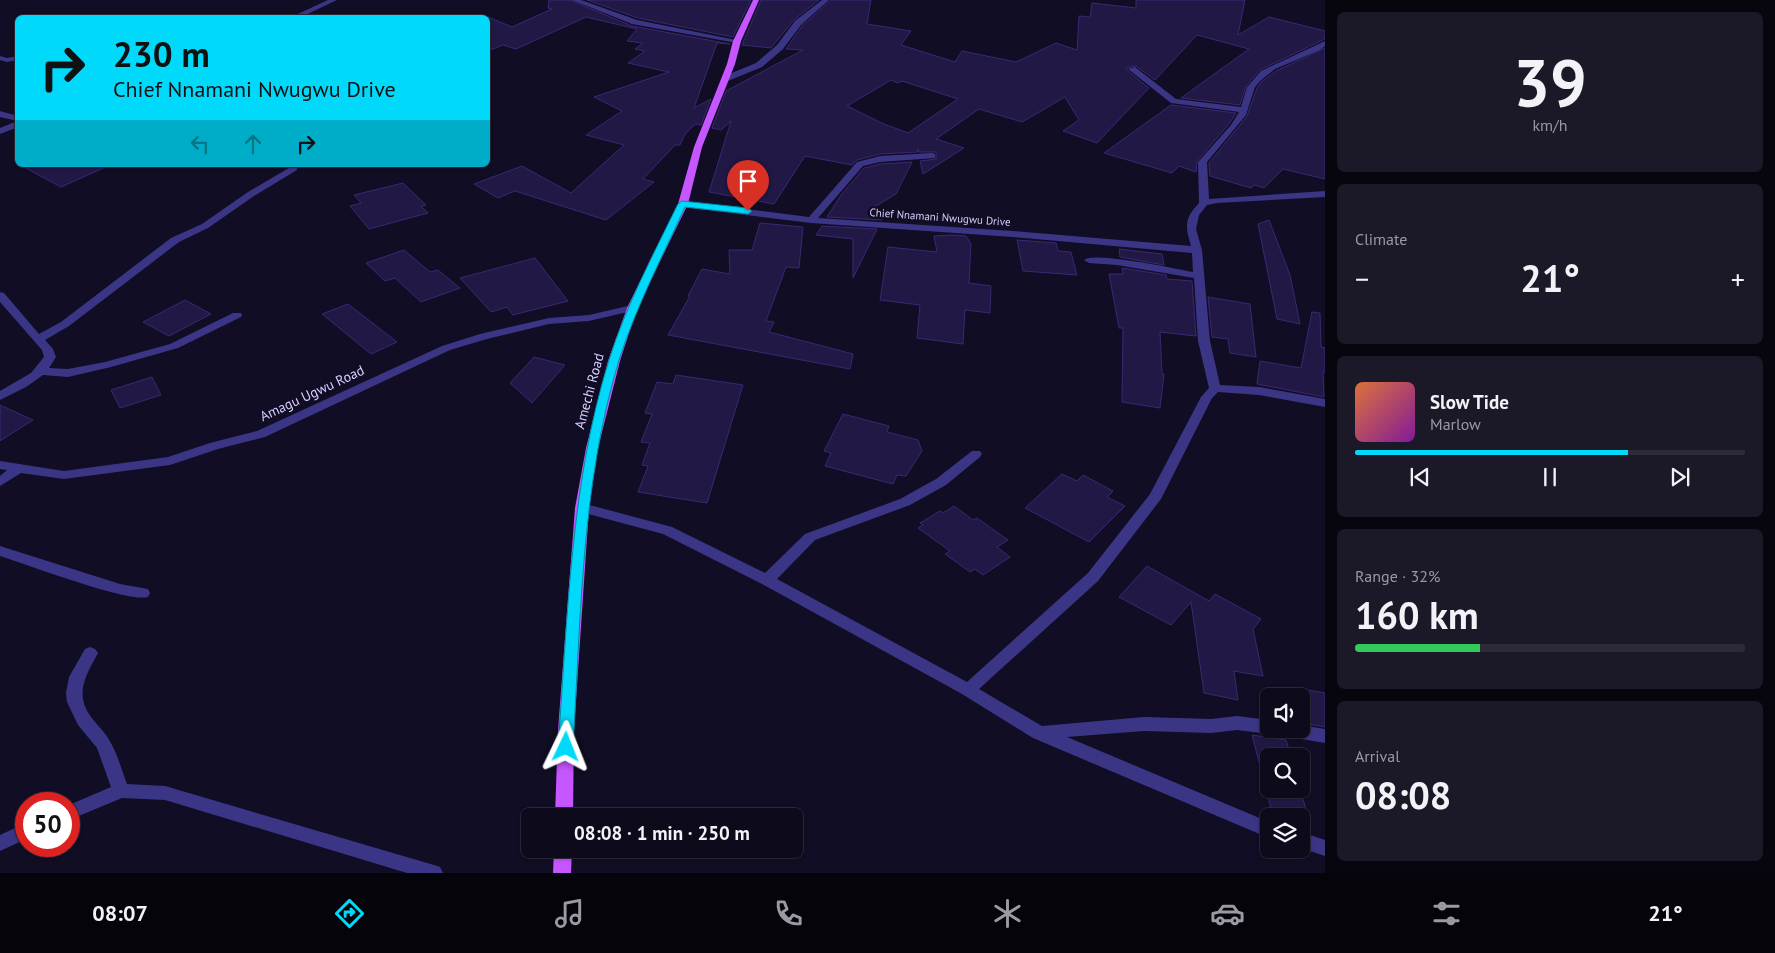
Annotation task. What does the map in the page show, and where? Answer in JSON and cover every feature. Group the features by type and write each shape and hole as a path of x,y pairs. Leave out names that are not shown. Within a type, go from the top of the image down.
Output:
{"main road":[{"name":"Amechi Road","path":"564,808 566,730 582,508 592,448 614,361 632,308 682,204 698,147 725,79 737,40 756,0"},
{"path":"562,873 563,858"}],"street":[{"path":"299,15 334,0"},
{"path":"575,0 635,22 737,40"},
{"path":"725,79 759,65 780,47 798,23 826,0"},
{"path":"1204,203 1202,162 1242,114 1250,90 1257,78 1277,65 1307,53 1325,42"},
{"path":"0,58 7,60 15,59"},
{"path":"1132,69 1174,101 1244,110"},
{"path":"0,114 15,118"},
{"path":"0,131 15,125"},
{"path":"811,220 860,164 880,159 932,156"},
{"path":"38,340 65,324 175,240 205,226 251,194 294,168"},
{"path":"1216,388 1204,342 1196,250 1191,229 1194,214 1204,203 1217,200 1325,194"},
{"name":"Chief Nnamani Nwugwu Drive","path":"682,204 811,220 1012,234 1196,250"},
{"path":"1089,260 1117,262 1198,276"},
{"path":"0,295 16,316 47,349 50,357 41,371 27,382 0,396"},
{"name":"Amagu Ugwu Road","path":"0,465 64,475 170,461 214,446 261,434 446,348 484,336 549,321 589,318 632,308"},
{"path":"41,371 68,373 107,365 174,346 237,315"},
{"path":"968,690 1093,577 1156,496 1207,397 1216,388 1259,391 1325,403"},
{"path":"767,580 810,537 905,502 941,482 976,454"},
{"path":"0,482 19,468"},
{"path":"582,508 667,530 767,580 968,690 1039,733 1260,826"},
{"path":"0,551 119,589 143,593"},
{"path":"90,653 77,671 73,692 82,718 103,744 121,791"},
{"path":"1039,733 1144,724 1211,726 1237,723 1260,726"},
{"path":"1310,733 1325,736"},
{"path":"80,808 121,791 165,793 434,873"},
{"path":"0,843 15,836"},
{"path":"1310,843 1325,848"}],"building":[{"path":"549,0 570,0 632,26 730,44 717,43 694,108 711,99 701,125 695,124 685,134 680,145 675,145 643,179 654,182 606,220 515,191 498,198 474,184 522,166 571,193 624,145 586,135 622,111 594,97 669,72 628,63 645,51 635,49 643,43 627,41 637,29 586,17 516,49 503,45 490,50 490,18 512,27 552,9 548,8"},
{"path":"587,0 751,0 733,37 638,18"},
{"path":"761,0 819,0 794,20 771,48 742,45"},
{"path":"831,0 871,0 867,24 911,31 901,45 955,62 962,51 1016,62 1056,43 1077,50 1079,16 1090,17 1092,3 1136,8 1136,0 1245,0 1238,35 1269,17 1325,31 1325,39 1260,70 1246,86 1240,105 1181,98 1249,49 1197,35 1155,80 1136,66 1126,68 1149,88 1097,143 1063,131 1079,120 1065,97 1022,122 979,109 936,139 964,148 923,174 920,161 936,159 936,152 919,152 918,149 917,152 880,154 857,160 852,165 805,156 774,204 709,192 731,121 721,130 712,128 726,91 803,50 786,49 802,26","holes":["891,80 898,83 902,81 958,99 908,133 847,106"]},
{"path":"1325,48 1325,179 1283,169 1264,188 1254,185 1251,188 1210,176 1209,163 1247,116 1261,82 1276,71"},
{"path":"1171,105 1236,113 1229,124 1197,161 1196,172 1179,166 1172,173 1104,153"},
{"path":"912,162 896,194 871,209 888,210 882,220 827,217 841,195 864,168 880,164"},
{"path":"24,167 106,167 61,187"},
{"path":"403,183 426,205 421,206 428,213 369,229 350,206 361,203 354,195"},
{"path":"1269,220 1290,275 1300,324 1277,319 1258,224"},
{"path":"760,223 803,227 799,268 786,267 766,321 774,322 769,332 853,354 850,369 668,335 690,296 688,296 702,269 730,274 729,250 752,250"},
{"path":"822,226 877,229 853,278 853,239 816,235"},
{"path":"934,236 966,236 971,244 969,283 991,286 990,313 965,310 963,344 917,338 920,305 880,300 888,247 937,252"},
{"path":"1017,240 1056,243 1058,251 1071,252 1077,275 1023,271"},
{"path":"1119,249 1162,254 1164,265 1120,257"},
{"path":"404,250 430,272 438,270 460,288 421,302 395,278 385,281 366,263"},
{"path":"535,258 568,301 513,315 507,307 491,312 460,278"},
{"path":"1122,268 1166,275 1167,279 1192,281 1196,336 1160,332 1162,374 1164,374 1160,408 1122,402 1123,328 1119,328 1109,274 1123,274"},
{"path":"1208,297 1250,304 1256,357 1230,353 1228,339 1212,337"},
{"path":"185,300 211,314 169,336 143,322"},
{"path":"348,304 397,342 371,354 322,314"},
{"path":"1312,312 1320,313 1321,347 1325,348 1325,372 1323,372 1324,397 1257,384 1260,361 1301,368"},
{"path":"534,357 565,365 532,403 510,383"},
{"path":"676,375 743,385 707,503 638,492 648,466 642,465 650,443 641,442 652,414 645,413 657,382 673,384"},
{"path":"152,377 161,395 120,408 111,390"},
{"path":"0,405 33,420 0,441"},
{"path":"843,414 889,426 887,432 918,440 922,451 906,476 897,475 893,484 825,466 831,453 824,451"},
{"path":"1062,474 1077,481 1083,475 1113,491 1107,497 1125,506 1089,542 1025,508"},
{"path":"954,506 973,520 977,518 1008,540 997,547 1010,557 983,575 975,569 970,572 945,554 950,551 918,528 923,525 920,523 940,511 943,513"},
{"path":"1147,566 1209,601 1215,594 1261,619 1253,629 1263,676 1234,671 1238,700 1204,693 1191,602 1171,625 1119,597"},
{"path":"1310,690 1325,693 1325,727 1310,724"},
{"path":"1252,735 1260,736 1260,738 1286,740 1288,748 1260,748 1260,766"},
{"path":"1268,798 1303,798 1306,808 1271,808"}],"route":[{"path":"566,747 582,508 592,448 614,361 632,308 682,204 748,211"}]}
